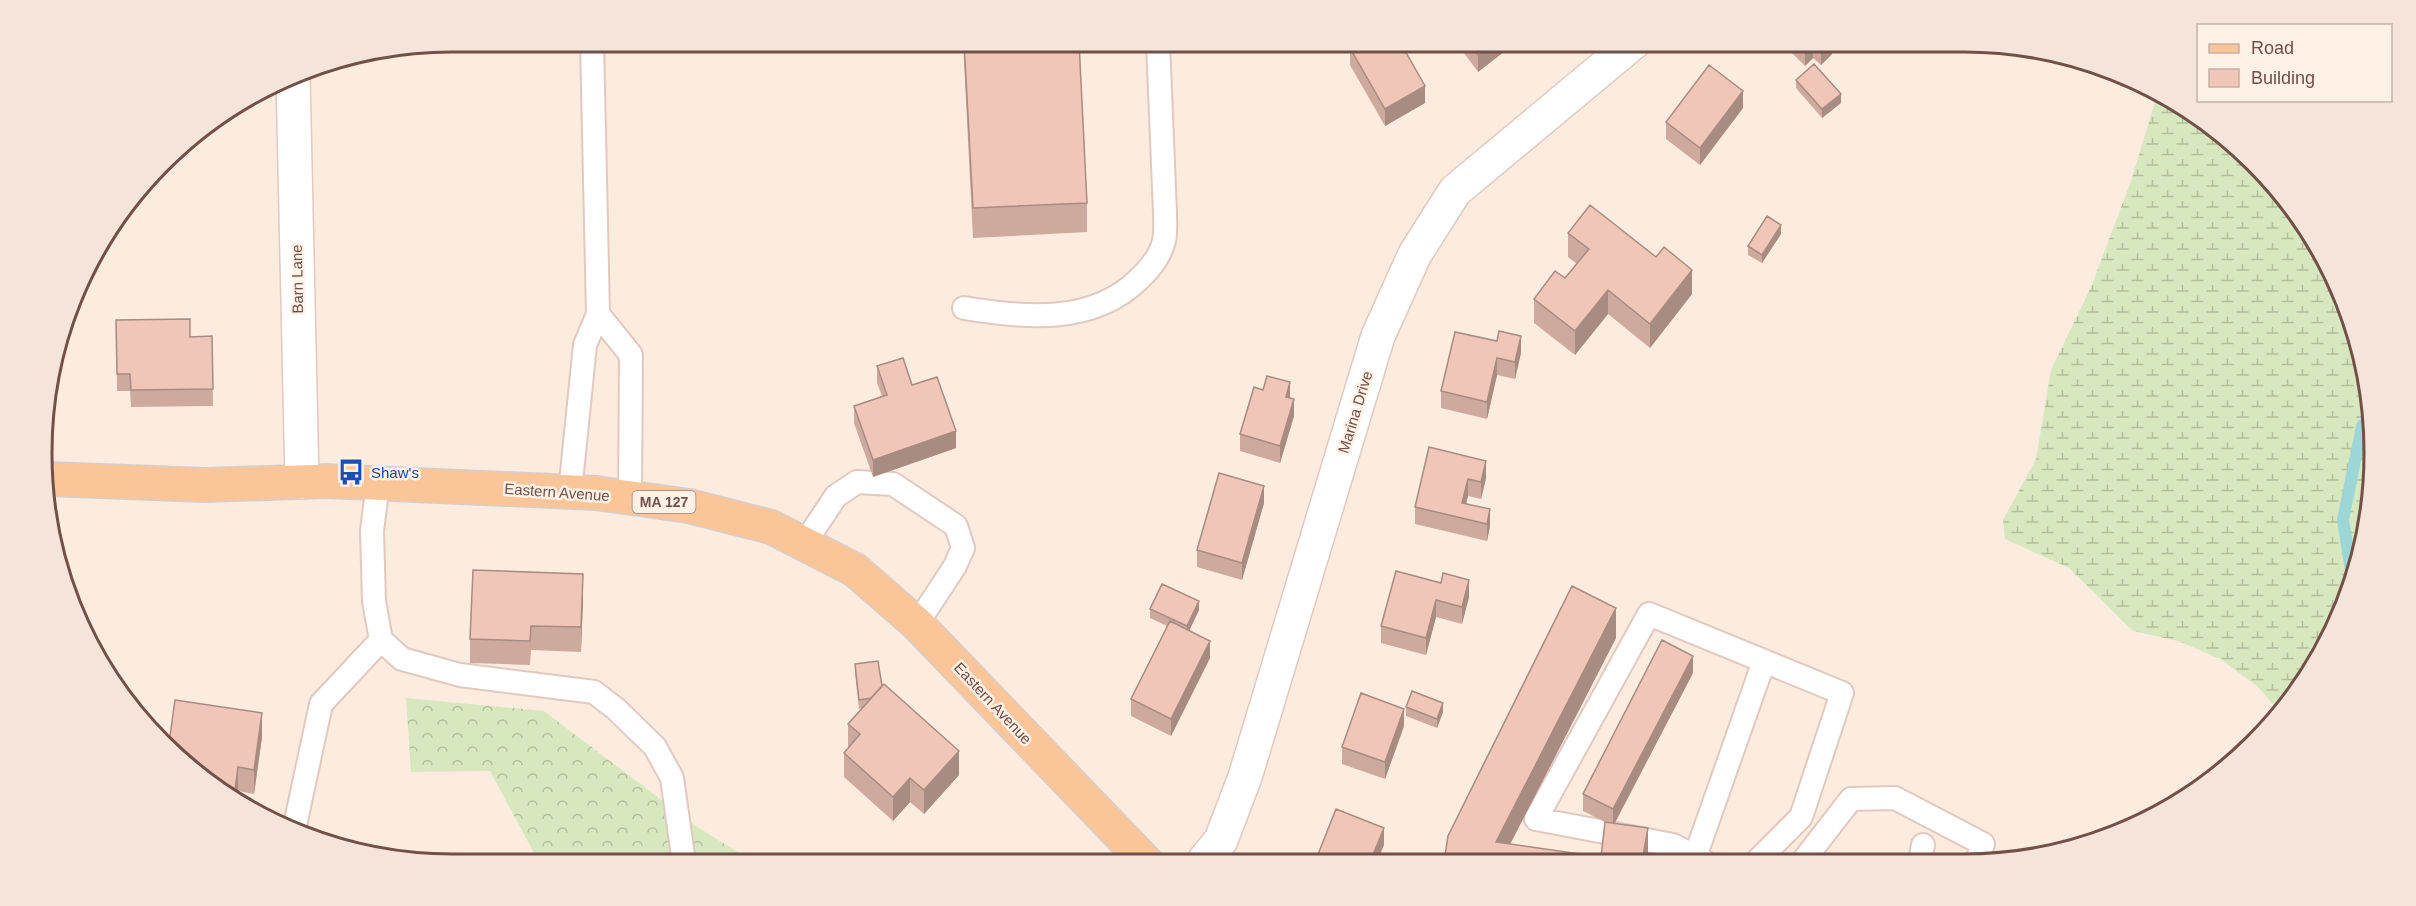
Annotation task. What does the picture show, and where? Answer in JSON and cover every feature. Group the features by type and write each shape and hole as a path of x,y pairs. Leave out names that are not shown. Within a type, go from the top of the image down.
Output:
{"main road":[{"name":"Eastern Avenue","path":"53,479 205,484 378,483 570,492 630,497 689,506 771,527 855,570 917,624 1138,854"}],"street":[{"name":"Marina Drive","path":"1210,854 1221,840 1245,777 1378,336 1415,254 1455,191 1623,52"},
{"name":"Barn Lane","path":"293,86 302,482"}],"lane":[{"path":"570,492 585,345 598,314 592,52"},
{"path":"964,308 1033,315 1080,313 1102,306 1127,292 1151,268 1164,240 1165,213 1158,52"},
{"path":"598,314 631,356 630,497"},
{"path":"804,544 836,495 857,482 893,484 956,526 963,548 955,566 917,624"},
{"path":"378,483 372,531 374,601 381,640 402,659 460,675 594,692 616,709 655,747 672,778 683,854"},
{"path":"1689,854 1673,846 1536,819 1649,614 1842,693 1800,817 1763,854"},
{"path":"296,821 321,704 381,640"},
{"path":"1701,854 1764,662"},
{"path":"1808,854 1851,799 1895,798 1983,844 1980,853"}],"green space":[{"path":"2155,102 2207,135 2264,189 2296,230 2333,300 2350,349 2360,401 2364,453 2356,531 2342,582 2322,630 2296,676 2274,705 2257,686 2220,659 2178,641 2133,631 2069,568 2005,539 2003,520 2036,459 2051,370 2091,287 2131,181"},
{"path":"406,698 544,711 696,826 741,854 535,854 490,771 411,772"}],"building":[{"path":"965,52 1079,52 1087,203 973,208"},
{"path":"1352,52 1406,52 1425,86 1385,109"},
{"path":"1814,64 1841,94 1822,109 1796,80"},
{"path":"1709,65 1743,91 1700,148 1666,122"},
{"path":"1590,205 1656,257 1664,247 1692,270 1650,324 1608,290 1575,331 1534,299 1555,271 1565,278 1589,249 1568,233"},
{"path":"1767,216 1781,225 1762,255 1748,246"},
{"path":"190,319 190,337 212,336 213,389 131,390 130,374 117,374 116,320"},
{"path":"1499,331 1521,336 1515,362 1497,358 1487,402 1441,391 1455,332 1497,341"},
{"path":"903,358 912,385 937,377 956,431 873,460 854,406 887,395 877,366"},
{"path":"1267,376 1290,382 1286,397 1294,399 1280,446 1240,434 1254,387 1263,390"},
{"path":"1429,447 1486,461 1481,482 1468,479 1462,503 1490,509 1487,524 1415,507"},
{"path":"1219,473 1264,486 1242,563 1197,550"},
{"path":"473,570 583,574 581,627 531,626 530,641 470,639"},
{"path":"1396,571 1441,583 1443,573 1469,580 1462,607 1436,600 1426,638 1381,626"},
{"path":"1162,584 1199,601 1187,626 1150,609"},
{"path":"1572,586 1616,608 1496,842 1580,854 1445,854 1448,836"},
{"path":"1170,621 1210,641 1171,719 1131,699"},
{"path":"1662,640 1693,656 1613,809 1583,794"},
{"path":"878,661 882,686 871,698 859,700 855,664"},
{"path":"884,684 959,751 924,790 910,778 893,797 844,753 860,734 848,724"},
{"path":"1412,691 1443,703 1437,719 1406,707"},
{"path":"1361,693 1404,709 1385,762 1342,747"},
{"path":"175,700 262,713 254,770 238,767 235,789 209,771 170,736"},
{"path":"1336,809 1384,828 1373,854 1318,854"},
{"path":"1605,822 1648,828 1643,854 1601,854"}],"waterway":[{"path":"2349,559 2343,520 2363,425"}],"place":[{"name":"Shaw's","path":"351,472"}]}
